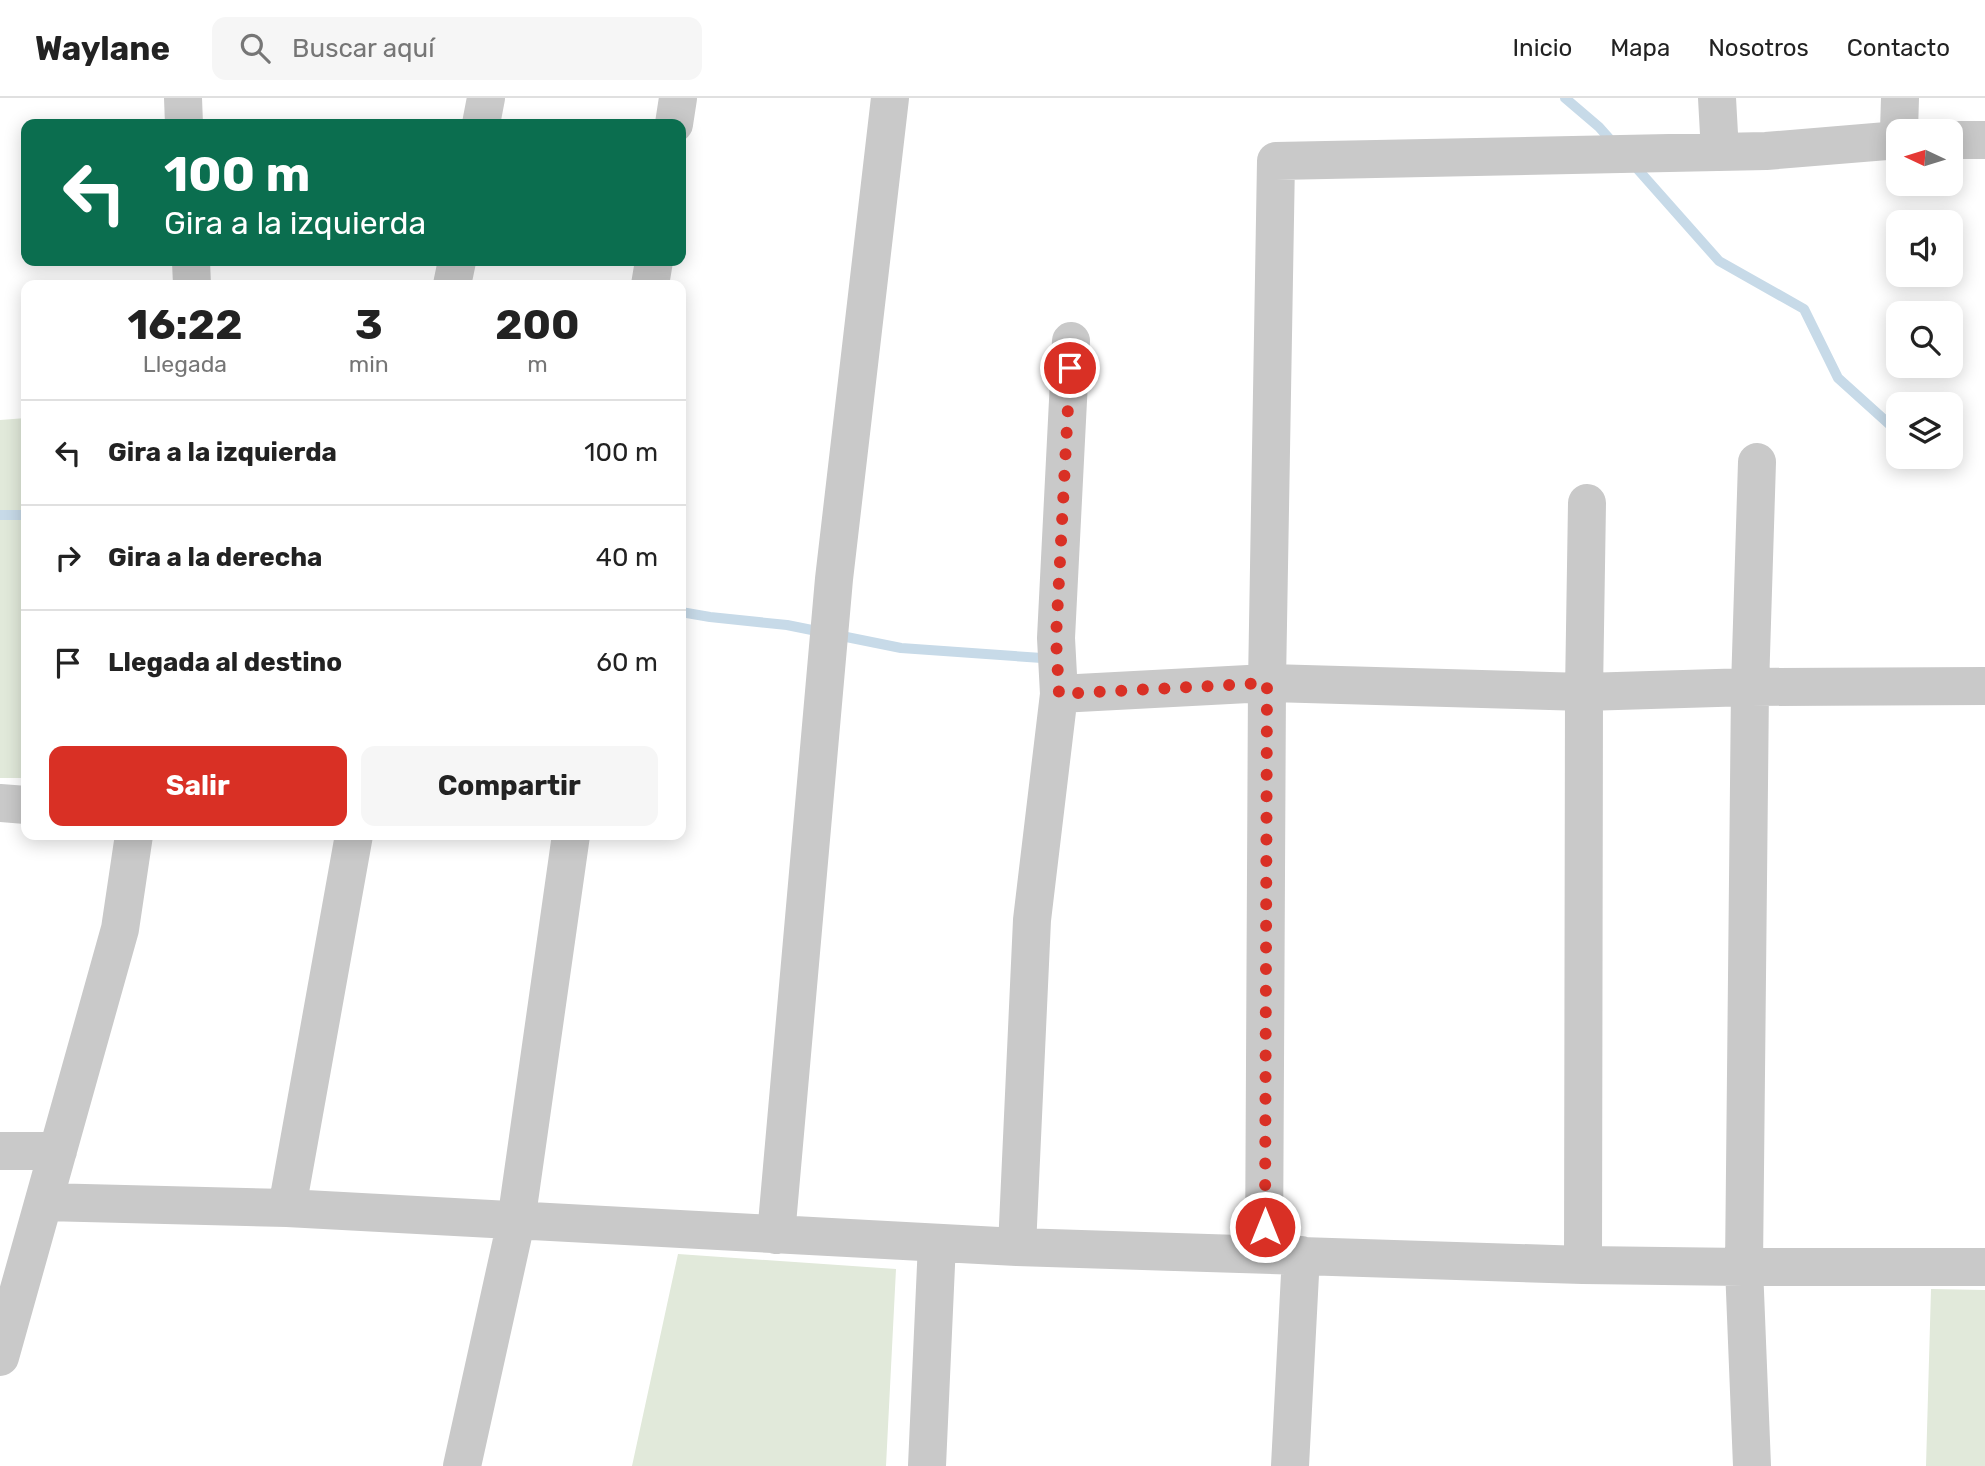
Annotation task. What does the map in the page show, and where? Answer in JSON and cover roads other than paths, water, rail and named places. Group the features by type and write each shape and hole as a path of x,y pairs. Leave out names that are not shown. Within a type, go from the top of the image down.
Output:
{"street":[{"path":"183,98 184,119"},
{"path":"482,119 486,98"},
{"path":"675,119 678,98"},
{"path":"776,1235 834,579 890,98"},
{"path":"1717,98 1720,152"},
{"path":"1899,119 1900,98"},
{"path":"1964,140 1985,140"},
{"path":"1290,1466 1267,683 1276,161 1766,151 1886,141"},
{"path":"1017,1247 1031,920 1059,694 1056,638 1071,341"},
{"path":"1752,1466 1744,1267 1750,687 1757,462"},
{"path":"1583,1265 1587,503"},
{"path":"1059,694 1267,683 1584,692 1750,687 1985,686"},
{"path":"0,803 21,805"},
{"path":"0,1357 120,929 133,840"},
{"path":"287,1208 353,840"},
{"path":"462,1466 516,1222 570,840"},
{"path":"0,1151 58,1151"},
{"path":"44,1202 287,1208 1017,1247 1583,1265 1985,1267"},
{"path":"927,1466 937,1243"}],"waterway":[{"path":"1565,98 1599,127 1615,145"},
{"path":"1633,164 1719,261 1804,309 1838,378 1886,421"},
{"path":"0,515 21,515"},
{"path":"686,613 787,625 901,648 1042,658"}]}
